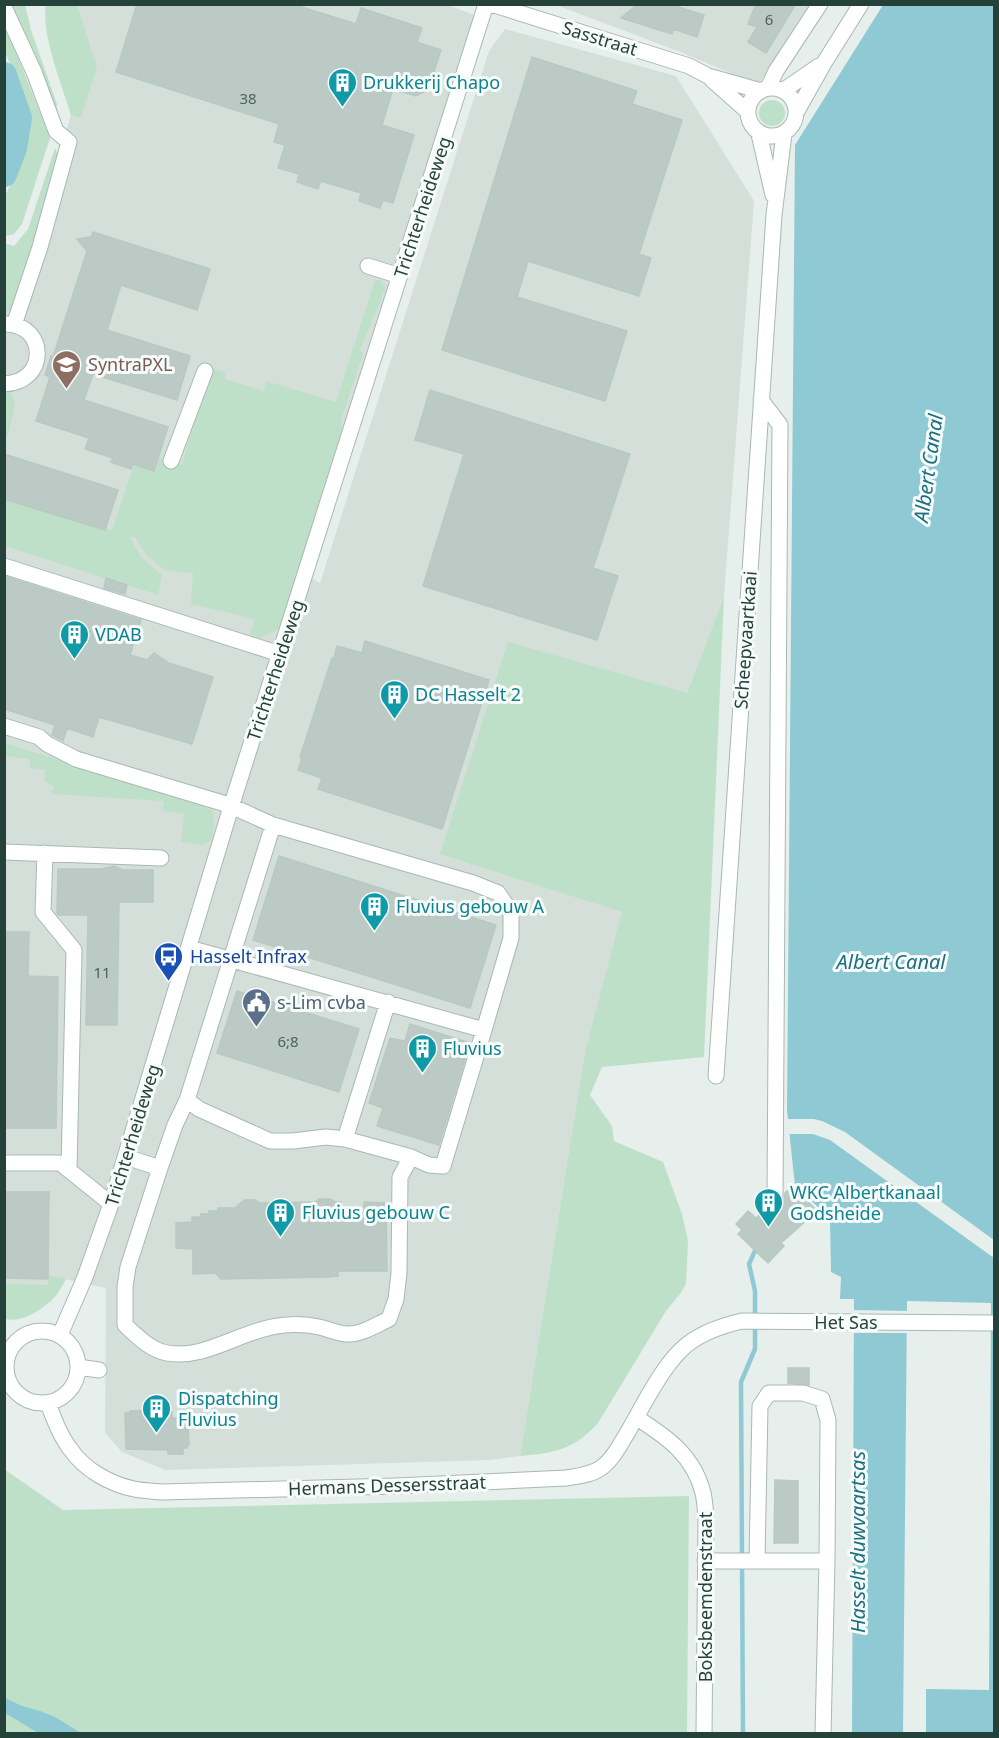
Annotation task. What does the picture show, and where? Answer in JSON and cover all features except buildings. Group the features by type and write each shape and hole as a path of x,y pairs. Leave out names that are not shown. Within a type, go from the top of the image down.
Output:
{"street":[{"name":"Trichterheideweg","path":"60,1335 85,1277 111,1204 231,807 486,4"},
{"name":"Sasstraat","path":"491,4 689,66 708,76 747,111"},
{"path":"820,4 764,89 751,100 747,111 748,118 752,127 759,134 776,137 790,129 796,119 797,111 824,63 861,4"},
{"path":"4,7 34,72 56,131 69,142 40,248 9,325 26,330 35,340 38,353 35,366 28,377 16,383 4,384"},
{"path":"764,89 784,90 824,63"},
{"name":"Sasstraat","path":"708,76 764,89"},
{"path":"784,90 793,99 797,111"},
{"name":"Scheepvaartkaai","path":"759,134 775,203"},
{"name":"Scheepvaartkaai","path":"716,1076 775,203 784,134"},
{"path":"368,266 400,276"},
{"path":"171,461 205,371"},
{"path":"761,400 780,425 775,1196"},
{"path":"4,566 280,654"},
{"path":"4,726 39,737 76,759 231,807 273,825 473,883 498,893 511,912 512,938 443,1166 429,1165 411,1157 345,1139 326,1137 270,1141 199,1109 187,1100"},
{"path":"273,825 187,1100 175,1125 128,1267 124,1287 125,1325 150,1346 165,1353 186,1354 204,1350 265,1328 291,1325 316,1326 346,1334 364,1331 389,1319 396,1299 399,1273 400,1177 411,1157"},
{"path":"4,852 161,858"},
{"path":"45,853 44,912 74,950 69,1170"},
{"path":"189,948 484,1030"},
{"path":"345,1139 388,1002"},
{"path":"126,1157 160,1168"},
{"path":"4,1163 60,1163 111,1204"},
{"name":"Het Sas","path":"700,1336 742,1321 994,1323"},
{"path":"37,1330 60,1335 70,1344 76,1355 78,1367 76,1379 70,1390 60,1398 48,1403 22,1398 7,1377 7,1350 26,1334 37,1330"},
{"name":"Hermans Dessersstraat","path":"48,1403 57,1426 71,1451 111,1482 135,1490 162,1492 396,1486 566,1478 583,1476 601,1468 614,1455 666,1369 681,1350 700,1336"},
{"path":"78,1367 99,1370"},
{"path":"756,1561 760,1406 769,1393 803,1393 822,1399 828,1420 823,1734"},
{"name":"Boksbeemdenstraat","path":"637,1418 664,1435 683,1452 704,1493 706,1517 704,1734"},
{"path":"705,1561 827,1561"}],"shaded area":[{"path":"445,4 477,16 302,573 320,583 489,51 505,29 676,76 754,201 724,596 687,693 585,1052 520,1456 490,1460 165,1470 122,1452 105,1433 106,1288 65,1279 5,1319 4,252 27,259 71,115 50,46 46,5"},
{"path":"556,5 811,5 758,85 683,53"}],"green space":[{"path":"12,5 25,5 31,30 57,104 57,117"},
{"path":"46,5 77,5 97,67 81,118 71,115 58,75 49,45 45,17"},
{"path":"4,22 50,138 22,224 14,234 5,236 5,195 15,177 29,123 5,52"},
{"path":"4,91 12,120 5,148"},
{"path":"772,100 781,104 785,113 781,122 772,126 763,122 759,113 763,104"},
{"path":"55,148 59,158 42,215 11,309 5,314 4,243 14,246 28,229"},
{"path":"375,280 379,280 385,286 360,349 363,354 341,420 342,432 289,608 278,629 260,638 250,634 255,619 191,604 193,573 165,570 147,556 135,537 130,538 142,558 162,575 158,595 5,546 4,498 112,530 134,465 155,472 159,457 182,465 208,367 225,372 225,379 264,391 266,381 336,402"},
{"path":"4,390 11,393 15,405 8,436 5,436"},
{"path":"724,596 704,1057 602,1067 590,1095 612,1126 614,1141 663,1162 682,1214 688,1241 686,1284 666,1311 598,1423 572,1445 553,1451 520,1456 585,1052 622,912 440,854 508,642 687,693"},
{"path":"5,743 212,810 214,825 212,840 202,845 181,842 184,814 163,811 164,801 51,794 54,787 44,781 45,770 30,768 30,759 5,756"},
{"path":"49,1275 66,1279 52,1300 30,1315 11,1320 5,1319 5,1284 48,1285"},
{"path":"4,1469 63,1510 689,1496 687,1733 5,1733"}],"water":[{"name":"Albert Canal","path":"883,5 994,5 994,1733 926,1733 926,1689 989,1690 991,1303 907,1301 903,1733 852,1733 854,1299 840,1299 841,1277 831,1272 830,1218 795,1186 787,1110 795,145"},
{"path":"5,1698 55,1717 81,1733 40,1734 5,1713"}],"pier":[{"path":"785,1119 814,1119 845,1132 994,1240 994,1258 830,1140 813,1134 786,1134"},
{"path":"851,1310 910,1311 910,1333 851,1333"}],"waterway":[{"path":"4,75 19,118 14,148 4,174"},
{"path":"743,1734 741,1382 755,1349 755,1291 749,1264 755,1251"}],"place":[{"name":"Drukkerij Chapo","path":"342,108"},
{"name":"SyntraPXL","path":"67,390"},
{"name":"VDAB","path":"74,660"},
{"name":"DC Hasselt 2","path":"394,720"},
{"name":"Fluvius gebouw A","path":"375,932"},
{"name":"Hasselt Infrax","path":"169,982"},
{"name":"s-Lim cvba","path":"256,1028"},
{"name":"Fluvius","path":"422,1074"},
{"name":"WKC Albertkanaal Godsheide","path":"769,1228"},
{"name":"Fluvius gebouw C","path":"281,1238"},
{"name":"Dispatching Fluvius","path":"157,1434"}],"water label":[{"name":"Hasselt duwvaartsas","path":"857,1542"}]}
